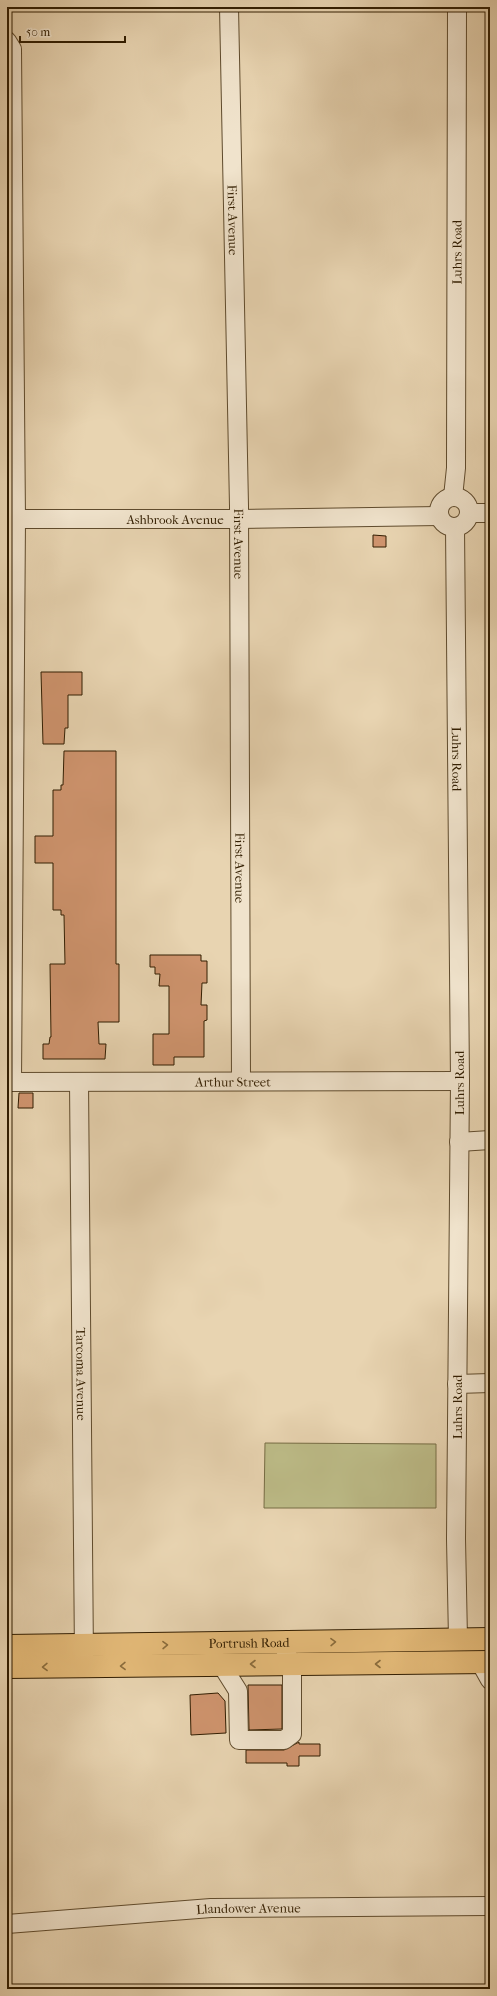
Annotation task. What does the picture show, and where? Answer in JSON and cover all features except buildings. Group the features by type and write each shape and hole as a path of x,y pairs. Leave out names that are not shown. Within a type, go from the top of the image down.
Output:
{"highway":[{"path":"417,1664 445,1650 458,1639 487,1666"},
{"name":"Portrush Road","path":"7,1667 84,1656 282,1643 490,1639"},
{"name":"Portrush Road","path":"7,1646 84,1656 221,1664 417,1664 487,1666"}],"street":[{"name":"First Avenue","path":"229,7 239,519 241,1081"},
{"name":"Luhrs Road","path":"453,497 456,468 457,7"},
{"path":"7,41 12,49 10,1082"},
{"path":"453,497 464,500 467,504 469,513 465,522 455,527 445,524 439,516 441,505 444,501 453,497"},
{"path":"469,513 490,513"},
{"name":"Ashbrook Avenue","path":"11,519 239,519 439,516"},
{"name":"Luhrs Road","path":"455,527 460,1081 456,1539 458,1639"},
{"name":"Arthur Street","path":"10,1082 460,1081"},
{"name":"Tarcoma Avenue","path":"79,1082 84,1656"},
{"path":"459,1142 490,1140"},
{"path":"457,1384 490,1383"},
{"path":"221,1664 238,1691 239,1740 284,1740 292,1734 292,1664 282,1643"},
{"name":"Llandower Avenue","path":"7,1924 211,1908 490,1906"}],"shaded area":[{"path":"265,1443 436,1444 436,1508 264,1508"}]}
